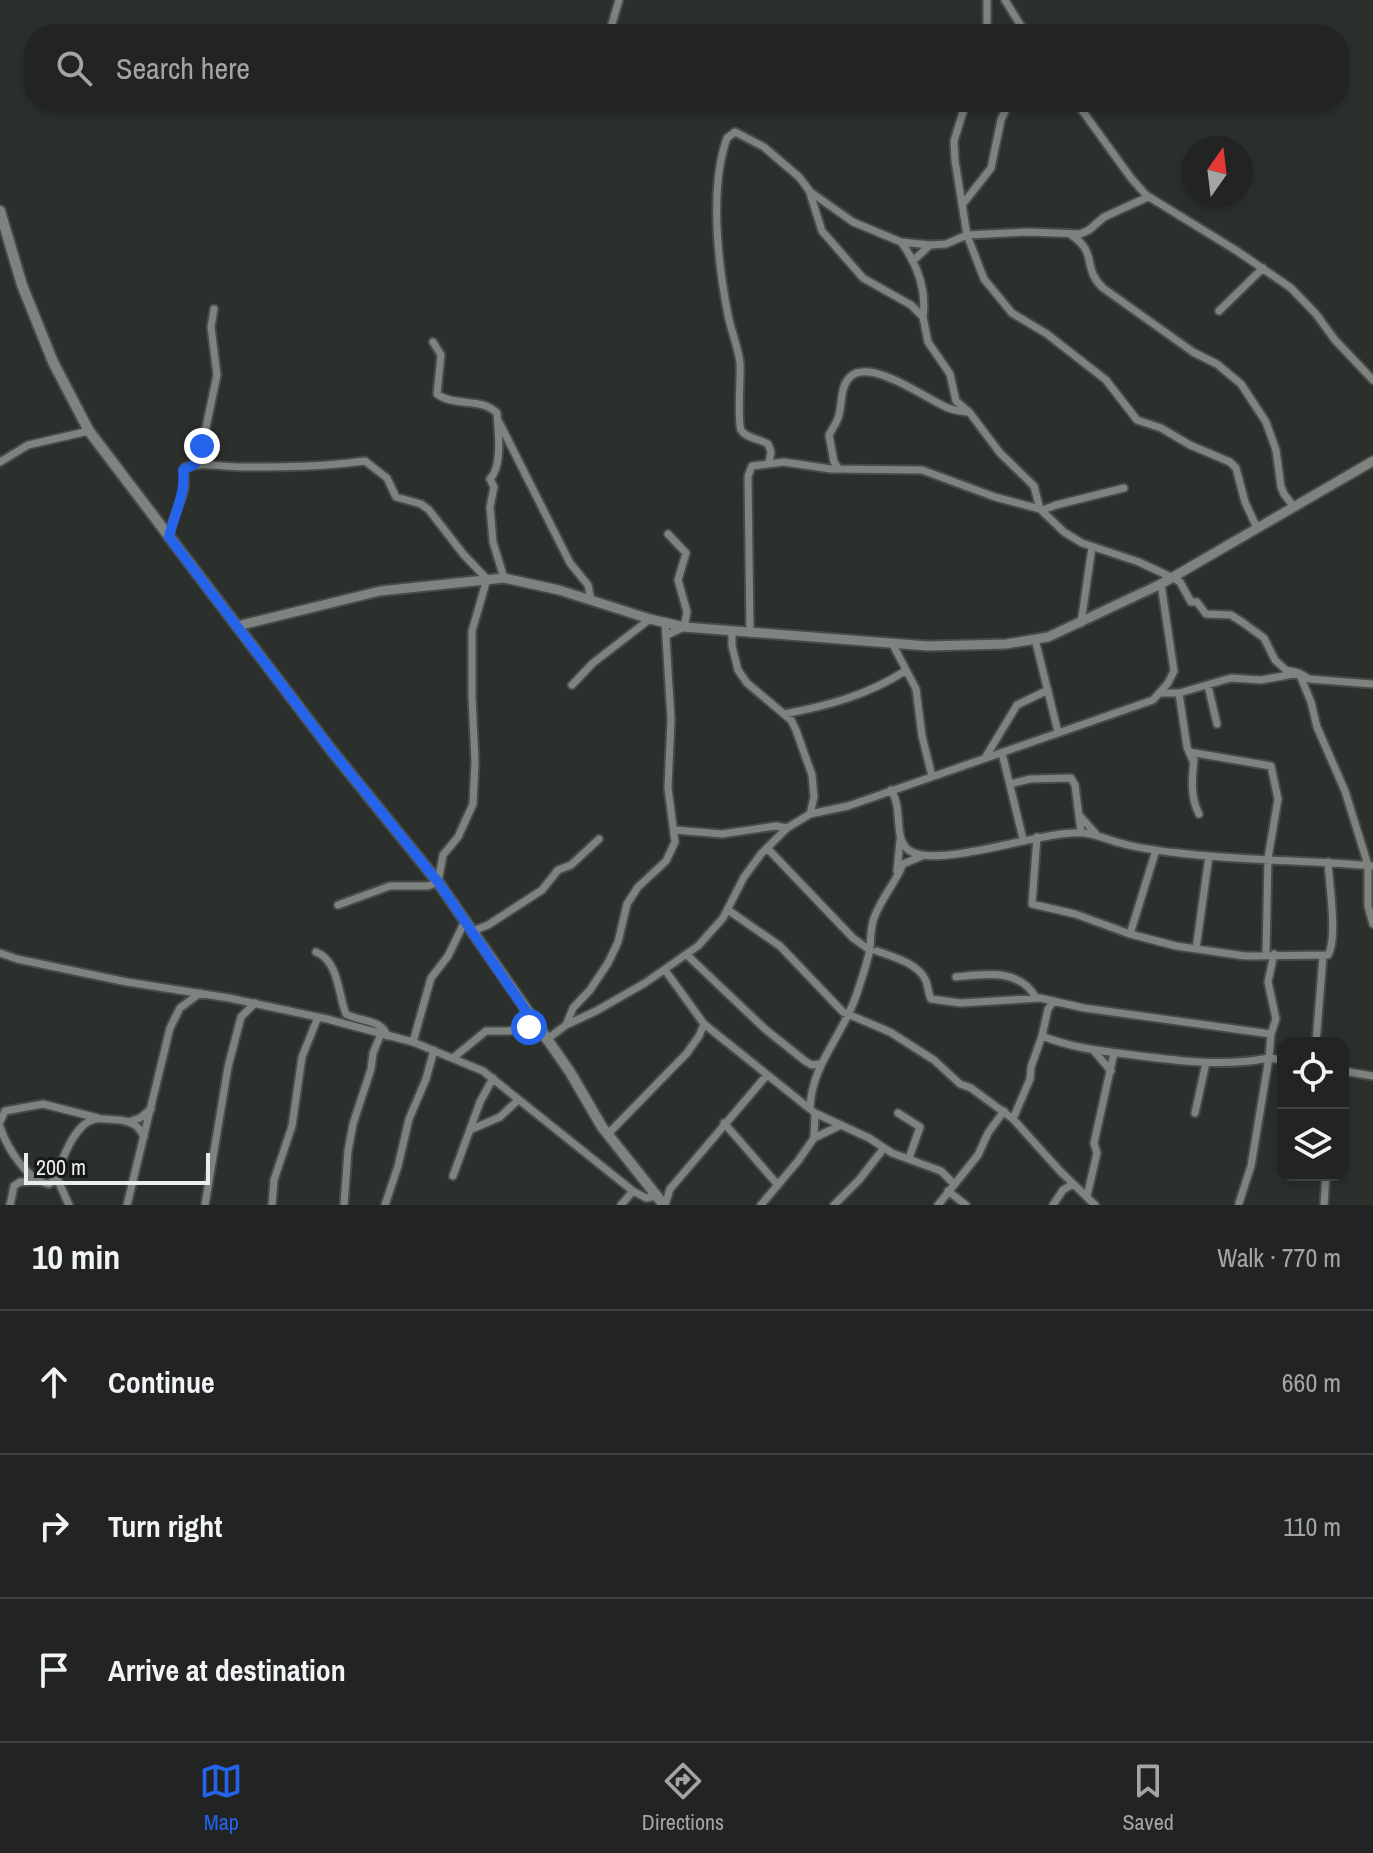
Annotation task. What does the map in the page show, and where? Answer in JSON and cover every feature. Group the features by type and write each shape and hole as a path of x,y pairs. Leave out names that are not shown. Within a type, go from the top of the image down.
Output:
{"main road":[{"path":"0,211 22,285 53,362 89,431 332,751 438,882 608,1134 660,1200"}],"street":[{"path":"612,24 619,0"},
{"path":"987,0 987,24"},
{"path":"1005,0 1020,24"},
{"path":"963,112 954,141 962,205 967,235 984,279 1012,313 1047,334 1106,380 1137,420 1222,458 1236,468 1245,502 1257,528"},
{"path":"962,205 991,168 1005,112"},
{"path":"1083,112 1148,197 1291,288 1373,380"},
{"path":"769,462 771,452 768,444 747,436 740,426 740,361 728,314 719,250 718,191 722,152 727,138 735,132 764,147 792,170 809,190 853,222 901,242 930,245 946,244 967,235 1084,233 1104,217 1148,197"},
{"path":"809,190 822,231 863,278 911,305 923,317"},
{"path":"1071,235 1087,248 1094,278 1103,288 1193,352 1217,364 1241,384 1266,422 1276,450 1281,487 1294,507"},
{"path":"901,242 914,260 924,293 923,317 928,342 950,374 954,397 1000,453 1034,486 1042,510 1064,532 1092,547 1139,562 1180,582 1191,602 1197,602 1206,614 1231,615 1264,638 1275,660 1286,670 1317,680 1373,684"},
{"path":"914,260 930,245"},
{"path":"1219,311 1263,268"},
{"path":"195,464 202,446 217,375 211,327 214,309"},
{"path":"433,342 441,355 437,394 490,407 497,413 497,457 495,473 490,479 494,487 490,507 493,545 504,578"},
{"path":"834,467 829,435 837,421 841,396 850,377 863,372 873,373 910,386 951,409 969,413"},
{"path":"929,398 954,397"},
{"path":"497,421 570,563 588,585 591,600"},
{"path":"0,462 28,445 89,431"},
{"path":"237,626 380,591 504,578 530,582 650,619 732,633 966,647 1035,639 1081,623 1173,578 1373,461"},
{"path":"169,537 174,514 184,492 183,470 195,464 327,467 368,462 372,469 387,478 396,497 421,504 429,510 446,534 487,579"},
{"path":"750,633 748,470 752,466 769,462 922,470 995,497 1042,510 1124,488"},
{"path":"155,520 174,514"},
{"path":"668,534 686,553 678,580 687,612 684,627"},
{"path":"1081,623 1092,547"},
{"path":"338,905 390,886 428,886 438,882 443,855 458,837 473,804 472,631 487,579"},
{"path":"546,1040 566,1025 618,1000 687,955 728,910 744,877 767,848 787,828 810,814 848,806 1146,704 1161,693 1172,677 1174,663 1161,584"},
{"path":"572,685 593,663 650,619"},
{"path":"566,1025 573,1008 608,963 618,942 627,904 638,887 670,856 675,842 668,788 671,719 665,622"},
{"path":"667,635 684,627"},
{"path":"732,633 738,670 747,683 784,714 796,730 801,751 810,765 814,797 810,814"},
{"path":"1035,639 1058,732"},
{"path":"892,643 916,689 922,736 932,776"},
{"path":"784,714 823,707 856,696 905,671"},
{"path":"1161,693 1179,693 1231,678 1261,680 1299,673"},
{"path":"1299,673 1317,727 1345,791 1370,866 1368,906 1373,924"},
{"path":"1208,686 1217,724"},
{"path":"985,758 1017,705 1048,690"},
{"path":"1179,693 1193,756 1193,800 1199,814"},
{"path":"1002,753 1023,839"},
{"path":"1193,756 1271,766 1278,799 1268,858 1268,982 1276,1019 1271,1034 1251,1166 1239,1203"},
{"path":"1010,784 1030,779 1071,778 1081,832"},
{"path":"891,790 898,802 901,839 894,881"},
{"path":"814,797 830,809"},
{"path":"1080,816 1096,834"},
{"path":"675,830 722,834 781,826 787,828"},
{"path":"814,1138 812,1111 819,1064 848,1015 873,951 870,931 880,903 906,862 924,855 967,853 1023,839 1081,832 1156,850 1370,866"},
{"path":"1037,837 1032,904 1075,914 1130,934 1245,956 1330,954 1328,862"},
{"path":"473,931 488,925 542,890 558,870 571,865 599,839"},
{"path":"901,839 909,850 924,855"},
{"path":"767,848 873,951 897,958 917,969 926,979 929,996 934,1001 961,1003 1038,998 1084,1008 1271,1034"},
{"path":"1130,934 1156,850"},
{"path":"1196,949 1209,856"},
{"path":"728,910 780,946 848,1015 890,1032 934,1060 960,1084 1004,1111 1095,1205"},
{"path":"413,1042 431,978 448,956 465,920"},
{"path":"316,952 329,962 340,985 346,1014 385,1029 373,1053 368,1080 353,1124 344,1205"},
{"path":"0,953 127,982 255,1003 413,1042 493,1078 635,1193 660,1200"},
{"path":"687,955 765,1029 805,1061 812,1065 819,1064"},
{"path":"1316,1037 1323,956"},
{"path":"665,970 704,1024 812,1111 884,1148 941,1171 966,1205"},
{"path":"956,977 993,973 1010,977 1029,988 1048,1009"},
{"path":"127,1205 170,1028 183,1004 200,993"},
{"path":"1013,1119 1030,1079 1048,1009 1054,1001"},
{"path":"205,1205 228,1067 241,1017 255,1003"},
{"path":"272,1205 274,1180 292,1126 302,1057 318,1017"},
{"path":"453,1058 486,1031 509,1031 535,1024"},
{"path":"608,1134 687,1053 704,1024"},
{"path":"1042,1036 1093,1050 1181,1062 1277,1059"},
{"path":"385,1205 409,1119 434,1050"},
{"path":"1093,1050 1111,1071"},
{"path":"1087,1196 1095,1161 1094,1143 1114,1053"},
{"path":"1195,1113 1206,1063"},
{"path":"1349,1072 1373,1076"},
{"path":"660,1200 767,1075"},
{"path":"453,1176 480,1102 493,1078"},
{"path":"472,1129 500,1117 518,1100"},
{"path":"38,1181 7,1144 0,1125 5,1111 43,1104 98,1118 129,1122 140,1127 144,1137"},
{"path":"129,1122 151,1109"},
{"path":"938,1205 978,1155 988,1133 1004,1111"},
{"path":"898,1113 920,1127 909,1158"},
{"path":"54,1180 80,1130 98,1118"},
{"path":"724,1123 778,1185"},
{"path":"761,1205 814,1138 839,1126"},
{"path":"834,1205 884,1148"},
{"path":"1053,1205 1063,1190 1090,1174"},
{"path":"10,1205 14,1186 20,1182 54,1180"},
{"path":"54,1180 69,1205"},
{"path":"1324,1205 1326,1181"},
{"path":"660,1200 670,1189"},
{"path":"621,1205 635,1193"},
{"path":"630,1205 635,1193"}],"route":[{"path":"202,446 195,464 183,470 184,492 174,514 169,537 332,751 438,882 535,1024 529,1027"}]}
